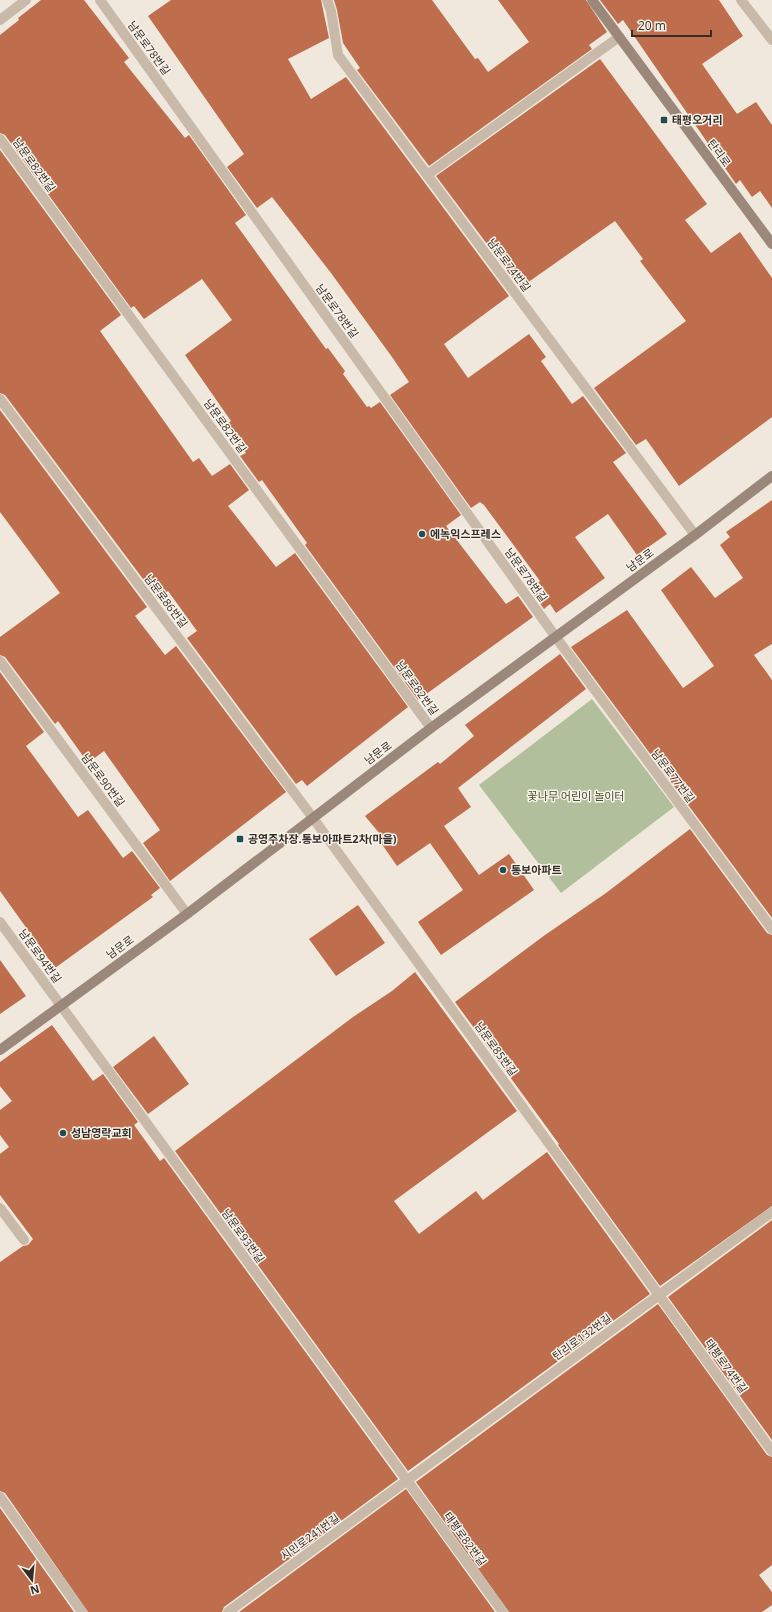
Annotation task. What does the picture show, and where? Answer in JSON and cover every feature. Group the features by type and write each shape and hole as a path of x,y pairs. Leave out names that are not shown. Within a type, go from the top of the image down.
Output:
{"main road":[{"name":"탄리로","path":"592,0 772,244"},
{"name":"남문로","path":"0,1050 187,914 431,728 695,535 772,476"}],"street":[{"path":"0,20 26,0"},
{"name":"남문로78번길","path":"100,0 555,636"},
{"name":"남문로74번길","path":"327,0 331,11 338,54 695,535"},
{"path":"741,0 772,40"},
{"path":"427,175 619,37"},
{"name":"남문로82번길","path":"0,140 431,728"},
{"name":"남문로86번길","path":"0,399 313,818"},
{"name":"남문로77번길","path":"555,636 772,929"},
{"name":"남문로90번길","path":"0,662 187,914"},
{"name":"남문로85번길","path":"313,818 660,1295"},
{"name":"남문로94번길","path":"0,922 60,1005"},
{"name":"남문로93번길","path":"60,1005 407,1480"},
{"path":"0,1208 24,1240"},
{"name":"탄리로132번길","path":"407,1480 772,1212"},
{"name":"태평로74번길","path":"660,1295 772,1451"},
{"name":"시민로241번길","path":"228,1612 407,1480"},
{"name":"태평로82번길","path":"407,1480 503,1612"},
{"path":"0,1497 82,1612"}],"green space":[{"name":"꽃나무 어린이 놀이터","path":"592,699 674,807 561,893 479,785"}],"building":[{"path":"41,0 84,0 129,58 124,62 185,138 189,135 246,215 235,223 326,349 328,348 345,371 343,374 367,407 369,406 371,408 380,402 461,515 446,526 506,604 518,596 533,617 418,700 305,545 307,543 262,480 259,482 240,456 246,453 226,425 231,421 185,355 232,320 202,279 144,319 134,306 131,308 5,135 0,133 0,35 19,20 18,18"},
{"path":"171,0 321,0 329,38 288,59 311,99 346,77 509,296 444,344 468,378 529,334 546,357 541,361 572,404 583,396 626,453 613,462 667,534 637,555 608,514 575,537 605,578 556,613 550,604 544,609 529,588 540,581 484,505 480,502 471,508 390,395 409,382 392,357 331,273 272,197 257,208 227,167 244,154 148,16"},
{"path":"334,0 432,0 475,59 478,58 488,72 529,42 498,0 586,0 607,32 589,45 592,49 429,166 357,70 360,68 343,43"},
{"path":"600,0 719,0 743,36 702,64 737,114 756,102 772,125 772,208 760,191 752,197 740,180 736,184 623,20 618,24"},
{"path":"600,59 707,204 685,220 711,253 740,232 772,278 772,417 679,486 646,439 636,445 594,388 686,321 640,261 643,259 615,221 520,288 436,176"},
{"path":"0,150 121,315 100,331 193,462 199,458 212,476 230,464 249,490 228,506 276,567 295,553 408,707 307,786 302,780 296,784 187,638 197,631 168,591 158,599 5,395 0,393"},
{"path":"0,410 147,607 135,616 165,655 176,646 286,792 170,881 143,843 160,830 104,751 88,763 58,721 55,724 5,657 0,655 0,637 60,593 0,512"},
{"path":"772,500 772,644 754,655 772,680 772,918 571,647 627,610 683,688 714,666 661,590 691,567 715,598 743,578 720,545 730,537 726,532"},
{"path":"560,654 586,689 458,788 471,807 444,826 479,875 509,854 534,890 441,955 418,922 463,890 430,843 397,866 377,837 380,834 365,816 438,762 440,764 474,736 465,725"},
{"path":"0,672 44,732 26,746 78,817 88,810 123,858 132,851 160,888 151,895 153,897 55,968 0,891"},
{"path":"690,829 767,933 772,935 772,1206 660,1286 558,1145 559,1144 455,1002 545,935 606,893"},
{"path":"358,905 385,943 336,976 309,939"},
{"path":"0,960 26,996 0,1014"},
{"path":"415,972 517,1111 394,1201 419,1234 476,1191 483,1200 547,1152 650,1294 408,1471 175,1151 353,1017 392,991"},
{"path":"52,1025 93,1081 103,1074 138,1122 134,1125 160,1161 164,1158 398,1479 224,1607 222,1612 88,1612 5,1493 0,1491 0,1262 23,1246 28,1245 33,1239 0,1195 0,1154 9,1147 0,1135 0,1110 12,1101 0,1086 0,1062"},
{"path":"154,1036 189,1084 148,1114 113,1067"},
{"path":"772,1220 772,1440 668,1297"},
{"path":"658,1304 767,1455 772,1457 772,1565 759,1575 772,1592 772,1605 762,1612 509,1612 416,1482"},
{"path":"406,1489 495,1612 239,1612"},
{"path":"0,1508 74,1612 0,1612"}],"place":[{"name":"태평오거리","path":"664,120"},
{"name":"에녹익스프레스","path":"422,534"},
{"name":"공영주차장.통보아파트2차(마을)","path":"240,839"},
{"name":"통보아파트","path":"503,870"},
{"name":"성남영락교회","path":"63,1133"}]}
